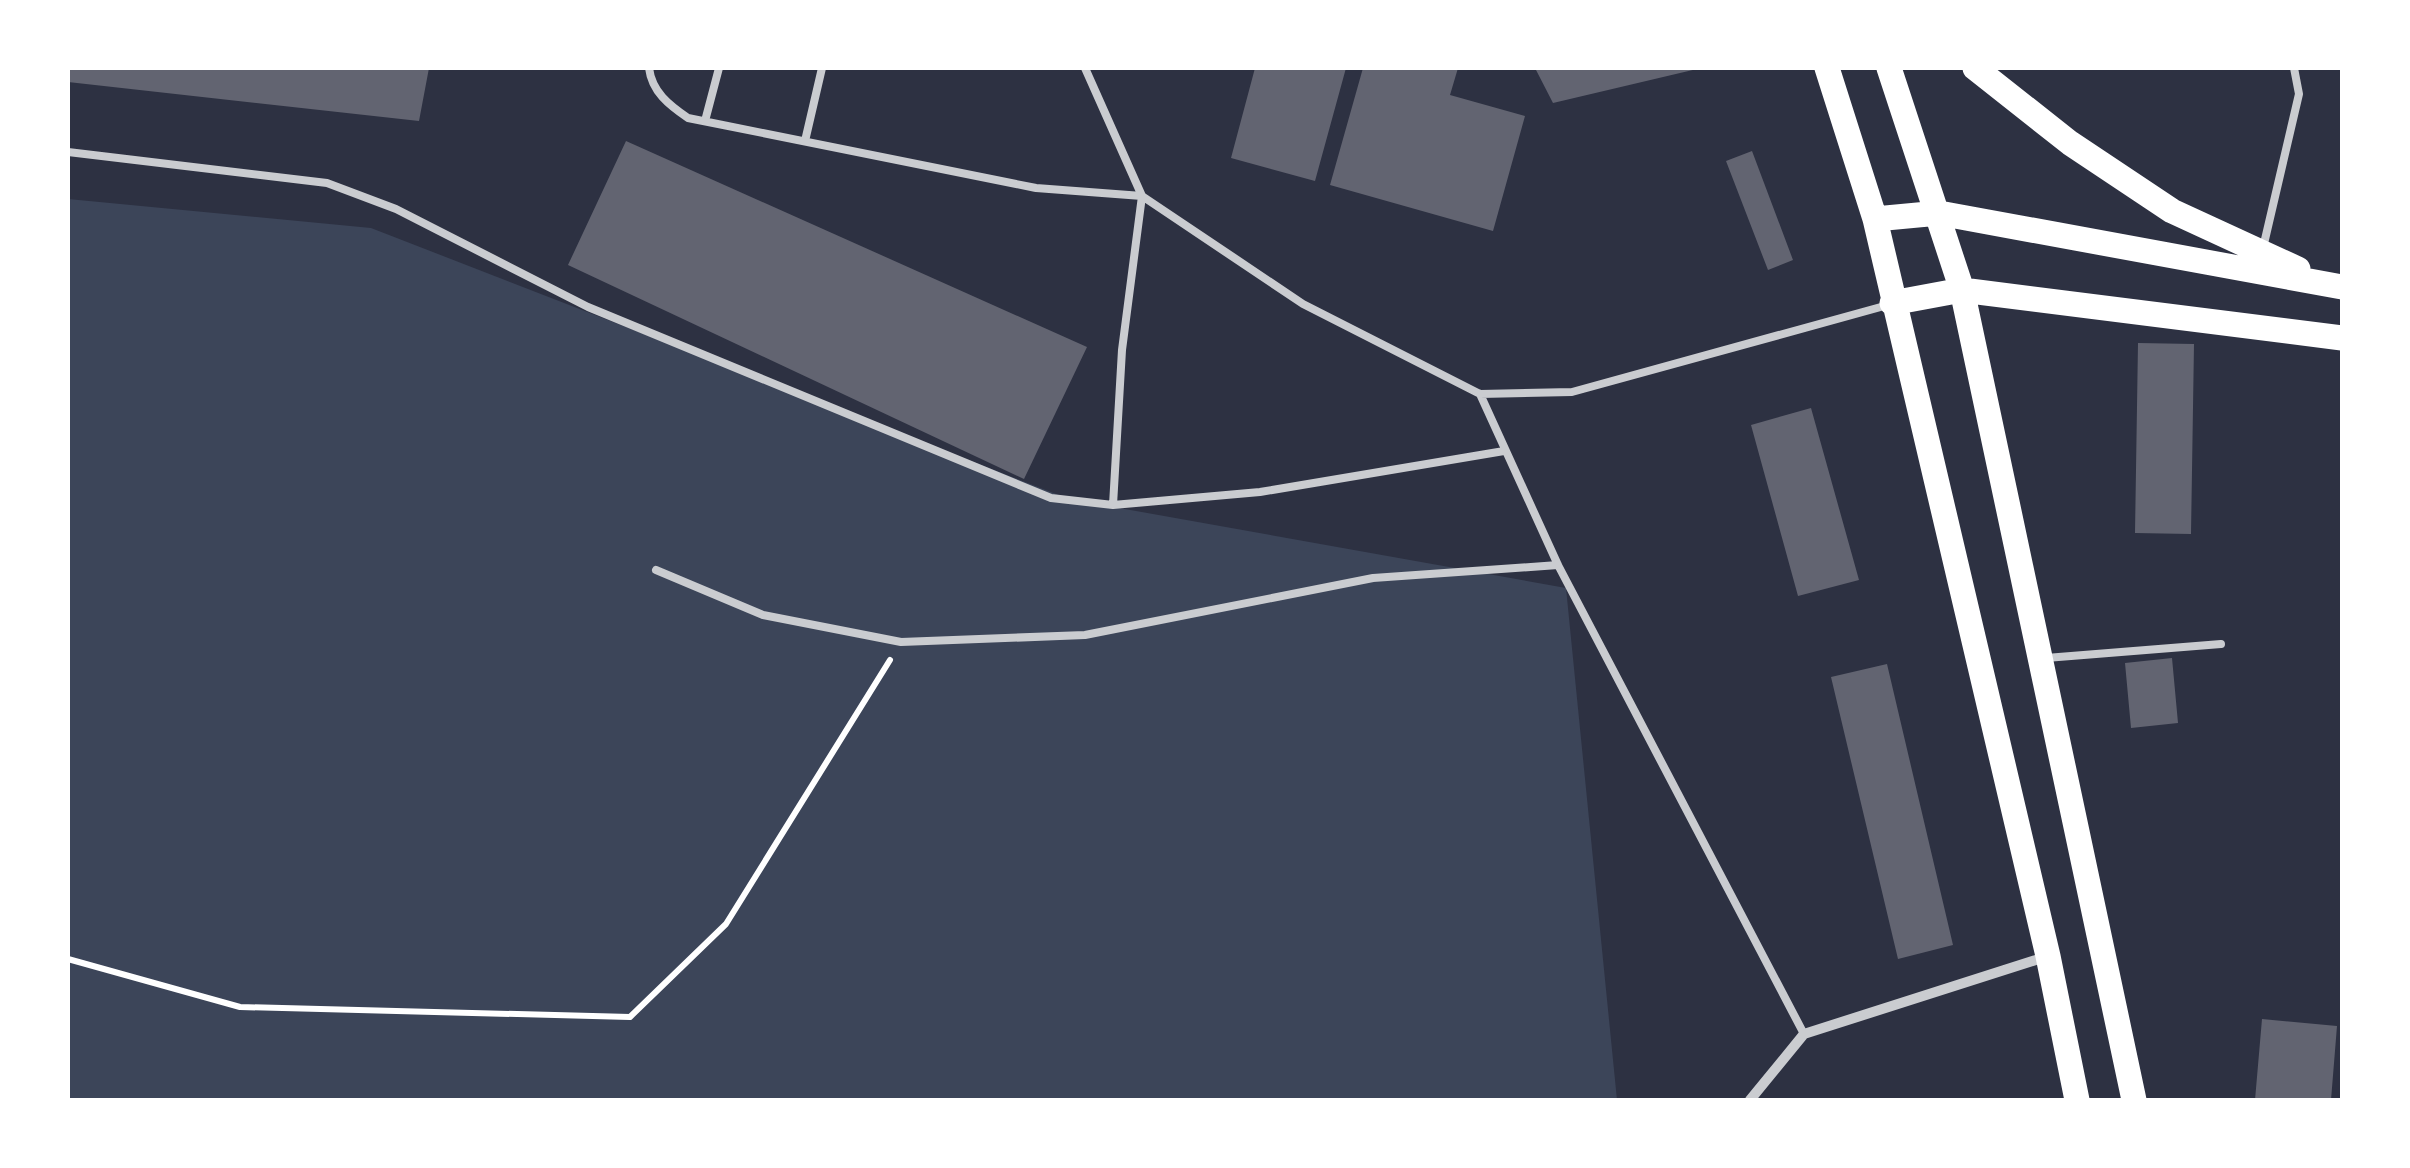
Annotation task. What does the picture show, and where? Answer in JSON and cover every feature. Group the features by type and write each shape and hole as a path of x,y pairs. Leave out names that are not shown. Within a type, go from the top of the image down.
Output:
{"main road":[{"path":"1827,68 1875,219 2048,956 2077,1100"},
{"path":"1889,68 1940,213 1962,290 2134,1100"},
{"path":"1975,68 2070,143 2172,210 2338,286"},
{"path":"1875,219 1940,213 2338,286"},
{"path":"1892,303 1962,290 2342,338"}],"street":[{"path":"1750,1100 1804,1034 2048,956"}],"lane":[{"path":"649,68 664,101 688,118 1036,188 1142,196 1304,304 1480,394 1572,392 1892,303"},
{"path":"705,121 719,68"},
{"path":"805,141 822,68"},
{"path":"1084,68 1142,196 1122,350 1113,505"},
{"path":"2262,252 2300,94 2294,68"},
{"path":"68,152 327,182 396,210 588,307 1052,498 1113,505 1260,492 1504,451"},
{"path":"1480,394 1558,565 1804,1034"},
{"path":"656,570 764,615 902,642 1086,635 1373,578 1558,565"},
{"path":"2039,658 2220,644"}],"path":[{"path":"68,959 240,1007 630,1017 726,924 902,642"}],"shaded area":[{"path":"68,199 371,228 1069,499 1566,588 1617,1100 68,1100"}],"building":[{"path":"68,68 429,68 419,121 68,82"},
{"path":"1255,68 1346,68 1315,181 1231,158"},
{"path":"1363,68 1458,68 1450,95 1525,116 1493,231 1330,185"},
{"path":"1535,68 1697,68 1697,69 1553,103"},
{"path":"626,141 1087,347 1024,479 568,265"},
{"path":"1752,151 1793,260 1768,270 1726,161"},
{"path":"2138,343 2194,344 2191,534 2135,533"},
{"path":"1811,408 1859,580 1798,596 1751,425"},
{"path":"2172,658 2178,723 2131,728 2125,663"},
{"path":"1887,664 1953,945 1898,959 1831,677"},
{"path":"2262,1019 2337,1026 2331,1100 2255,1100"}]}
